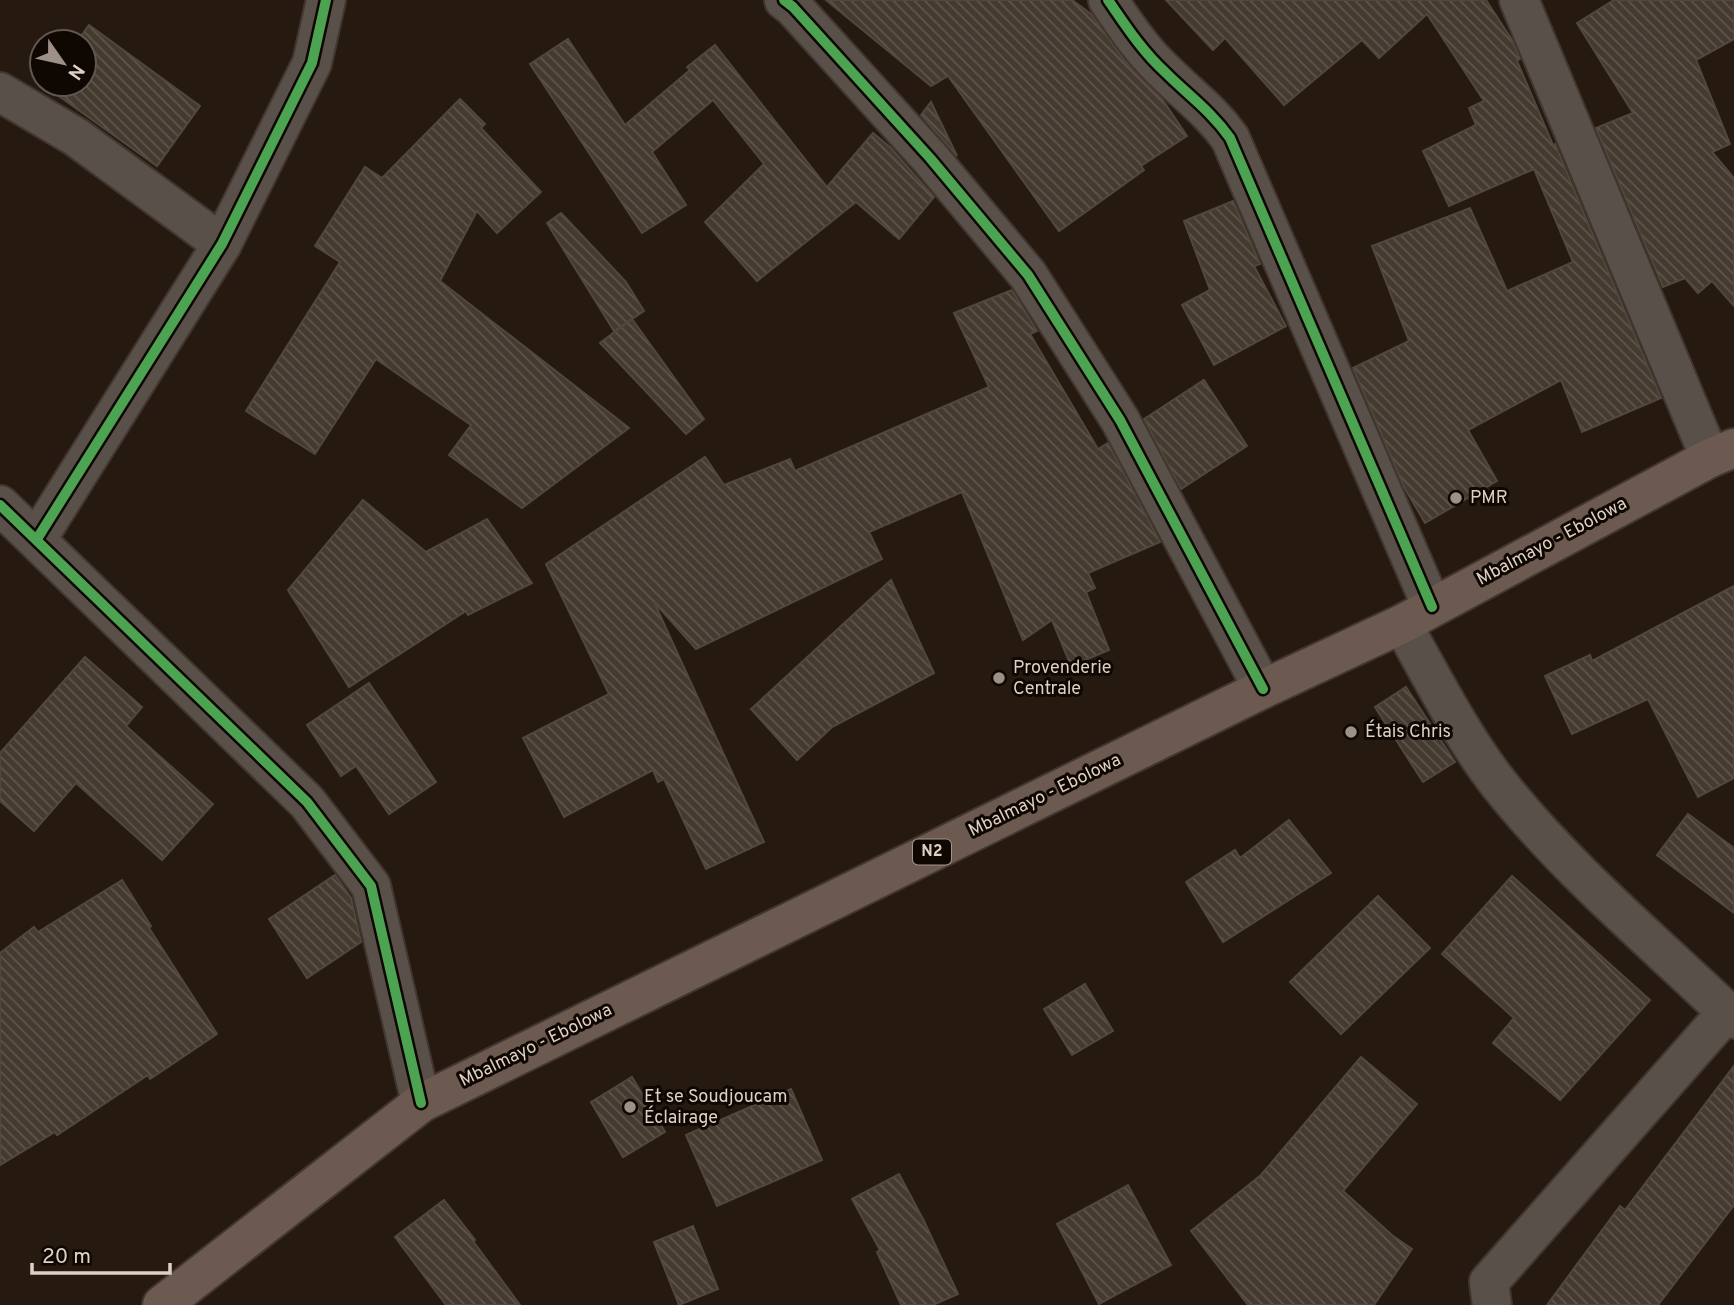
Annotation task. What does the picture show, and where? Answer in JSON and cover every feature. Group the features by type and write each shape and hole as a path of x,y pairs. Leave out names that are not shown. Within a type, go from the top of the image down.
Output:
{"highway":[{"name":"Mbalmayo - Ebolowa","path":"162,1305 421,1103 1417,615 1722,453"}],"street":[{"path":"37,539 222,244 313,64 326,0"},
{"path":"784,0 930,158 1028,275 1121,419 1262,689"},
{"path":"1108,0 1139,46 1215,117 1230,138 1464,730 1497,781 1540,834 1731,1015 1489,1282 1492,1305"},
{"path":"1520,0 1722,453"},
{"path":"0,92 76,137 222,244"},
{"path":"0,505 307,802 371,886 421,1103"}],"building":[{"path":"826,0 1072,0 1091,14 1125,61 1162,99 1187,136 1141,166 1144,170 1059,231 948,76 931,86"},
{"path":"1166,0 1486,0 1512,40 1520,59 1517,61 1553,145 1555,144 1661,398 1582,432 1561,380 1468,430 1497,481 1425,523 1404,487 1353,368 1409,341 1372,246 1470,208 1507,291 1573,262 1534,169 1449,206 1423,151 1476,125 1469,108 1484,101 1427,14 1379,58 1362,40 1284,105 1225,38 1213,50"},
{"path":"1614,0 1734,0 1734,39 1696,60 1730,144 1712,152 1734,178 1734,306 1712,281 1698,293 1685,278 1663,287 1596,128 1633,113 1577,23"},
{"path":"98,32 200,106 157,166 62,98 98,98"},
{"path":"568,39 625,125 690,70 687,67 715,45 827,187 873,133 891,148 934,197 899,239 856,202 757,281 705,222 764,164 713,100 652,152 686,205 642,233 530,64"},
{"path":"460,99 485,124 481,128 541,192 497,233 477,211 440,281 629,428 522,508 449,455 471,425 376,359 315,454 246,411 340,262 315,246 365,167 382,178"},
{"path":"931,102 957,156 921,115"},
{"path":"1233,201 1260,264 1254,266 1286,326 1214,365 1182,305 1210,290 1184,221"},
{"path":"561,213 626,282 644,311 614,331 547,223"},
{"path":"1012,290 1037,331 1030,334 1098,449 1108,443 1160,542 1088,573 1095,588 1086,592 1109,650 1071,666 1052,620 1023,640 962,492 869,532 882,559 696,649 654,602 764,842 706,869 664,779 658,782 653,770 564,817 523,738 609,694 546,564 705,457 724,485 790,459 795,471 989,387 954,313"},
{"path":"632,319 704,419 686,434 600,343"},
{"path":"1204,380 1247,446 1181,489 1144,419"},
{"path":"363,500 426,552 487,519 532,583 468,615 466,611 349,687 288,590"},
{"path":"891,580 934,673 832,727 797,760 751,709"},
{"path":"1734,586 1734,778 1698,797 1648,699 1572,734 1545,676 1590,655 1592,661"},
{"path":"85,657 142,707 126,726 213,804 162,860 76,783 34,831 0,801 0,753"},
{"path":"369,683 436,782 389,814 356,766 341,776 307,725"},
{"path":"1406,687 1455,762 1423,782 1375,707"},
{"path":"1688,814 1734,848 1734,913 1657,855"},
{"path":"1289,820 1331,873 1223,942 1186,882 1235,850 1240,858"},
{"path":"335,875 351,898 361,942 307,978 269,919"},
{"path":"1512,876 1650,1000 1560,1100 1493,1043 1514,1018 1442,954"},
{"path":"122,880 151,926 149,928 217,1034 150,1079 148,1075 57,1135 55,1132 0,1165 0,953 34,927 38,932"},
{"path":"1378,896 1430,948 1341,1034 1290,982"},
{"path":"1085,984 1113,1031 1072,1055 1044,1009"},
{"path":"1361,1057 1417,1104 1343,1191 1393,1236 1412,1249 1374,1305 1248,1305 1191,1231 1261,1175"},
{"path":"1734,1066 1734,1205 1658,1305 1547,1305 1620,1206 1625,1210"},
{"path":"632,1077 665,1132 623,1157 591,1102"},
{"path":"791,1089 822,1160 717,1206 686,1135"},
{"path":"899,1174 958,1294 933,1305 901,1305 877,1252 880,1250 852,1199"},
{"path":"1128,1185 1171,1265 1099,1304 1057,1224"},
{"path":"444,1200 520,1305 446,1305 395,1237"},
{"path":"693,1226 718,1289 679,1305 654,1242"}],"cycle path":[{"path":"37,539 222,244 312,63 326,0"},
{"path":"784,0 930,158 1028,275 1120,420 1263,689"},
{"path":"1108,0 1149,56 1207,111 1230,138 1432,607"},
{"path":"0,505 307,802 371,886 421,1103"}],"place":[{"name":"PMR","path":"1456,498"},
{"name":"Provenderie Centrale","path":"999,678"},
{"name":"Étais Chris","path":"1351,732"},
{"name":"Et se Soudjoucam Éclairage","path":"630,1107"}]}
